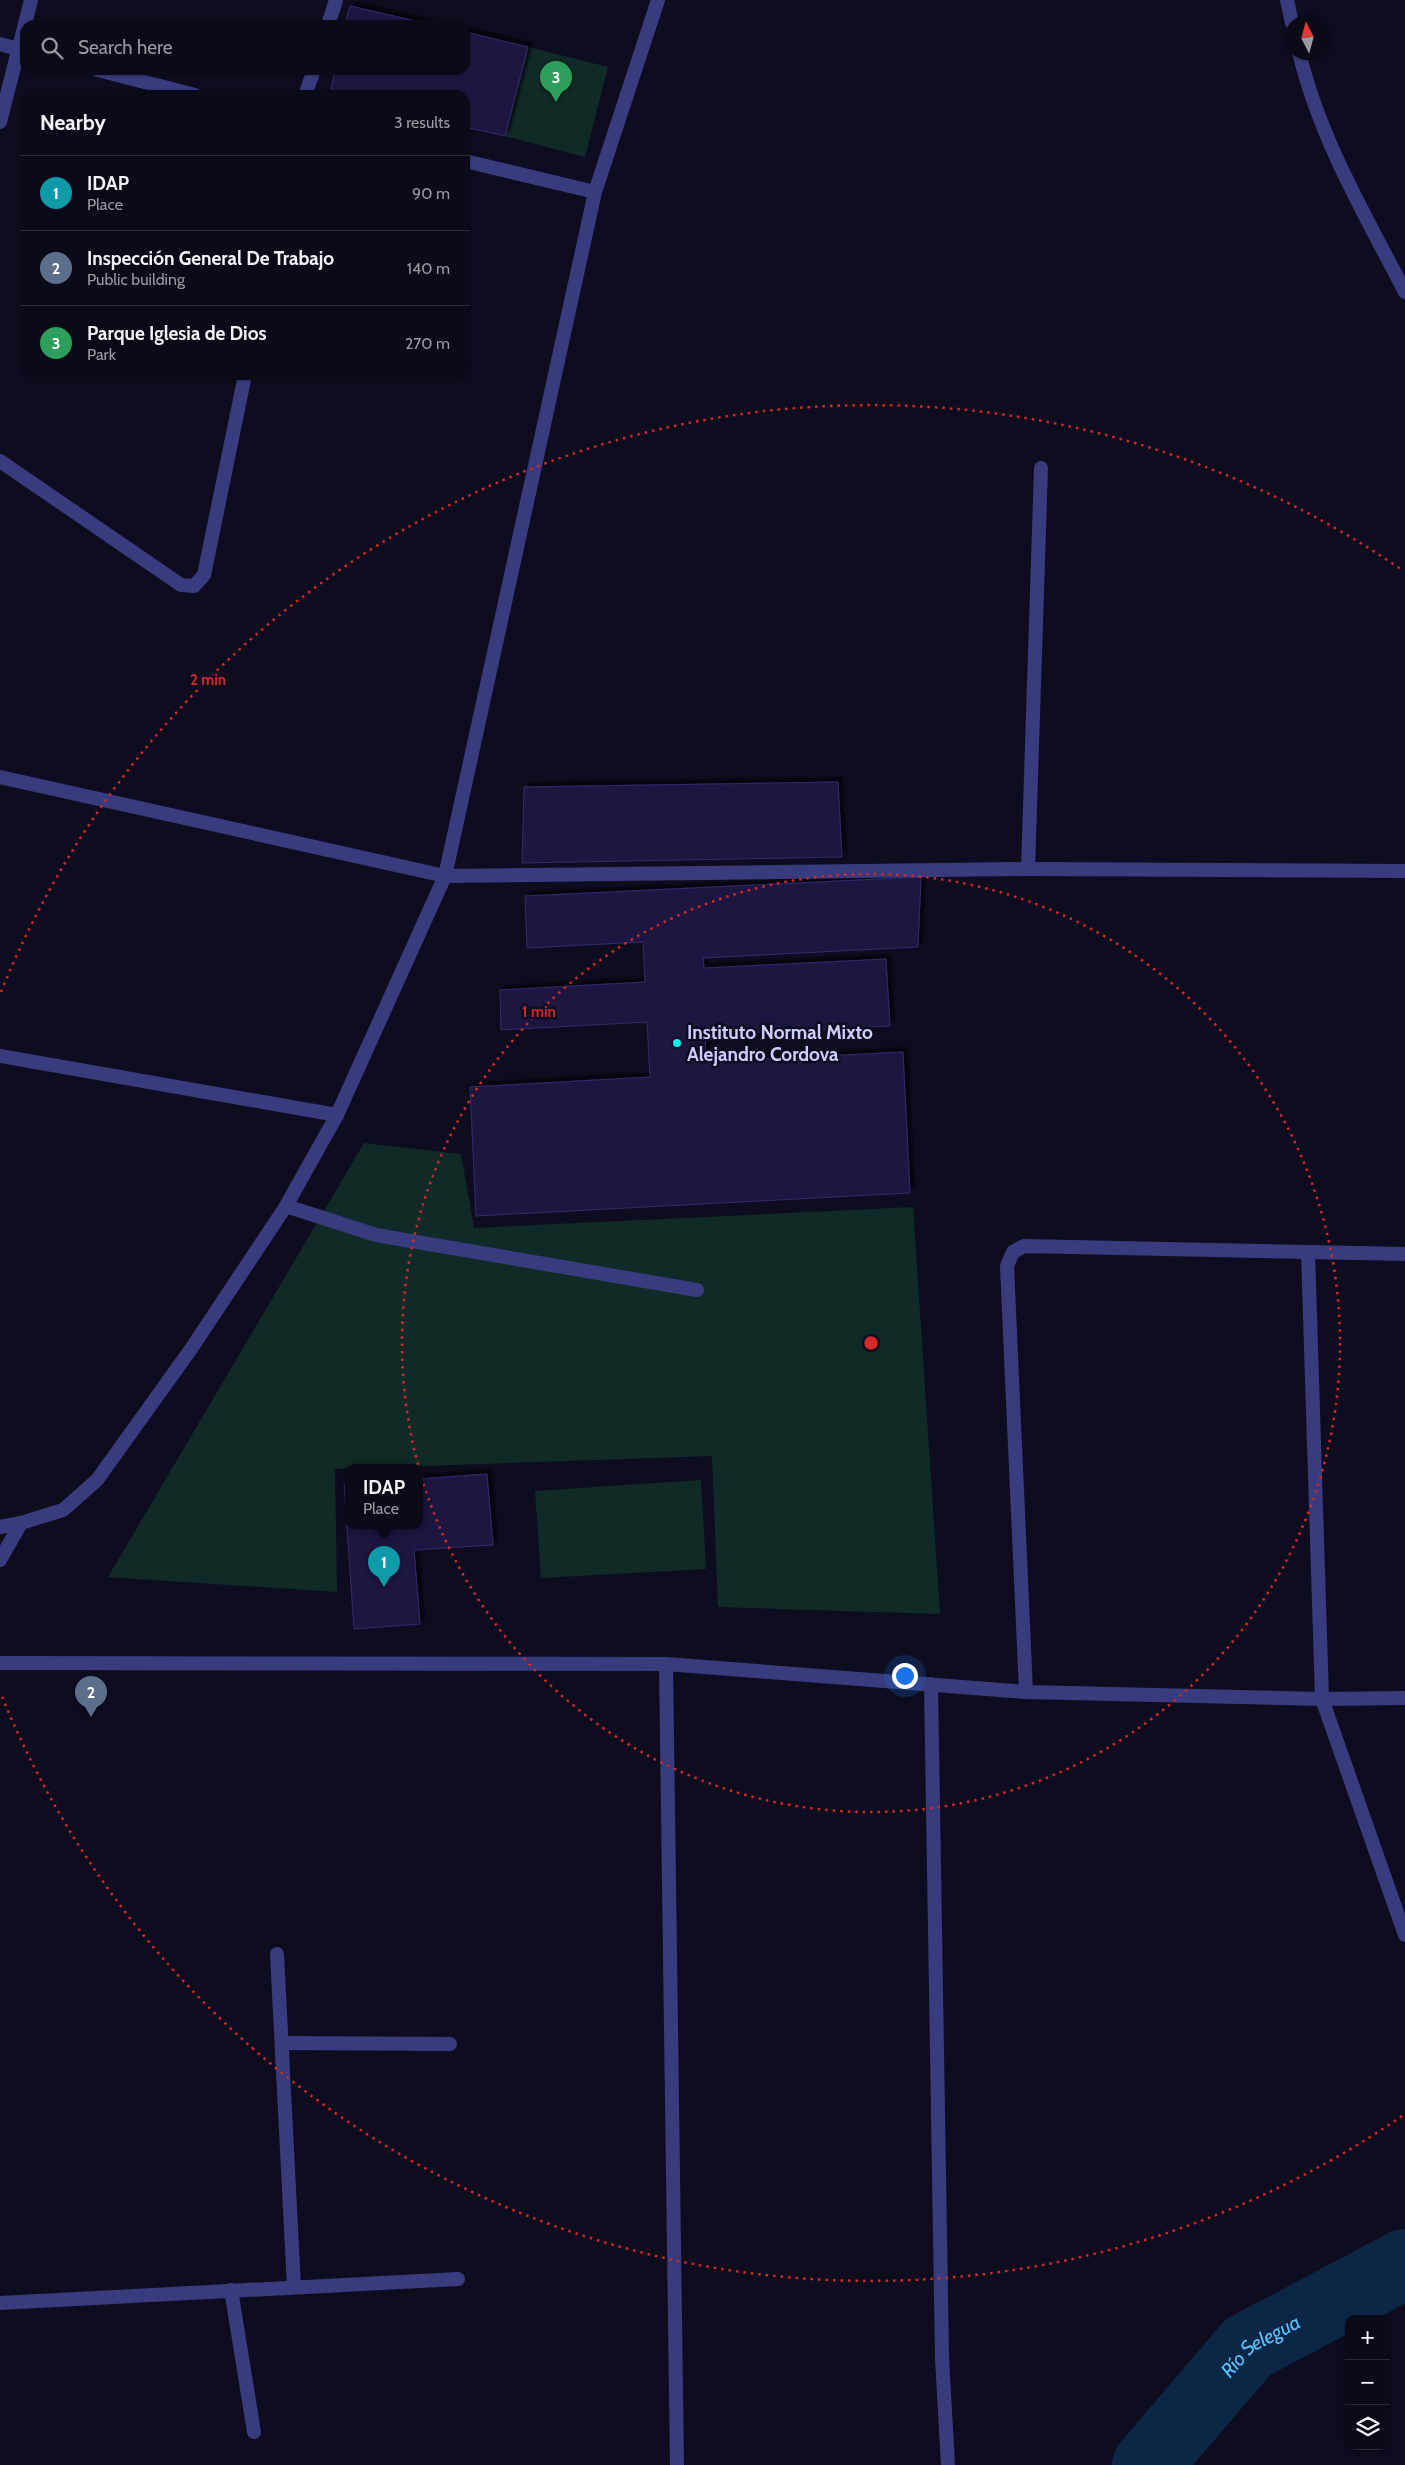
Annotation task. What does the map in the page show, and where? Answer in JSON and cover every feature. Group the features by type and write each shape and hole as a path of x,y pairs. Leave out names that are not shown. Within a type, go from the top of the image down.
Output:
{"street":[{"path":"27,20 31,0"},
{"path":"330,20 336,0"},
{"path":"0,1528 62,1510 97,1480 191,1349 286,1206 337,1115 445,876 595,192 658,0"},
{"path":"1287,0 1290,15"},
{"path":"0,44 20,50"},
{"path":"0,122 20,53"},
{"path":"1302,60 1308,88 1346,177 1405,292"},
{"path":"117,75 176,90"},
{"path":"308,90 312,75"},
{"path":"470,162 595,192"},
{"path":"0,461 181,585 194,586 204,575 244,380"},
{"path":"1028,869 1041,468"},
{"path":"0,776 445,876 1028,869 1405,871"},
{"path":"0,1056 337,1115"},
{"path":"286,1206 376,1235 697,1290"},
{"path":"1026,1692 1007,1266 1013,1252 1024,1246 1405,1254"},
{"path":"1308,1252 1322,1699 1405,1936"},
{"path":"0,1560 22,1523"},
{"path":"0,1663 666,1664 1026,1692 1322,1699 1405,1698"},
{"path":"666,1664 677,2465"},
{"path":"931,1684 942,2358 948,2465"},
{"path":"277,1954 294,2287"},
{"path":"282,2043 450,2044"},
{"path":"0,2302 458,2279"},
{"path":"231,2290 254,2432"}],"green space":[{"path":"528,47 608,67 585,157 505,136"},
{"path":"364,1143 461,1154 474,1228 913,1207 940,1614 718,1607 712,1456 423,1466 423,1464 345,1464 345,1469 335,1469 337,1592 108,1577"},
{"path":"701,1480 706,1569 541,1578 535,1491"}],"building":[{"path":"350,6 411,20 346,20"},
{"path":"470,33 528,47 505,136 470,128 470,90 331,90 334,75 470,75"},
{"path":"838,782 842,857 522,863 524,787"},
{"name":"Instituto Normal Mixto Alejandro Cordova","path":"921,877 918,947 703,958 704,968 886,959 890,1026 705,1035 706,1062 903,1052 910,1193 476,1216 470,1087 650,1077 647,1022 501,1030 500,990 645,982 643,942 527,948 525,896"},
{"path":"487,1474 493,1545 414,1550 420,1624 354,1629 347,1529 423,1529 423,1479"}],"waterway":[{"name":"Río Selegua","path":"1147,2465 1248,2347 1405,2264"}],"place":[{"name":"Parque Iglesia de Dios","path":"556,102"},
{"name":"Instituto Normal Mixto Alejandro Cordova","path":"677,1043"},
{"name":"IDAP","path":"384,1587"},
{"name":"Inspección General De Trabajo","path":"91,1717"}]}
